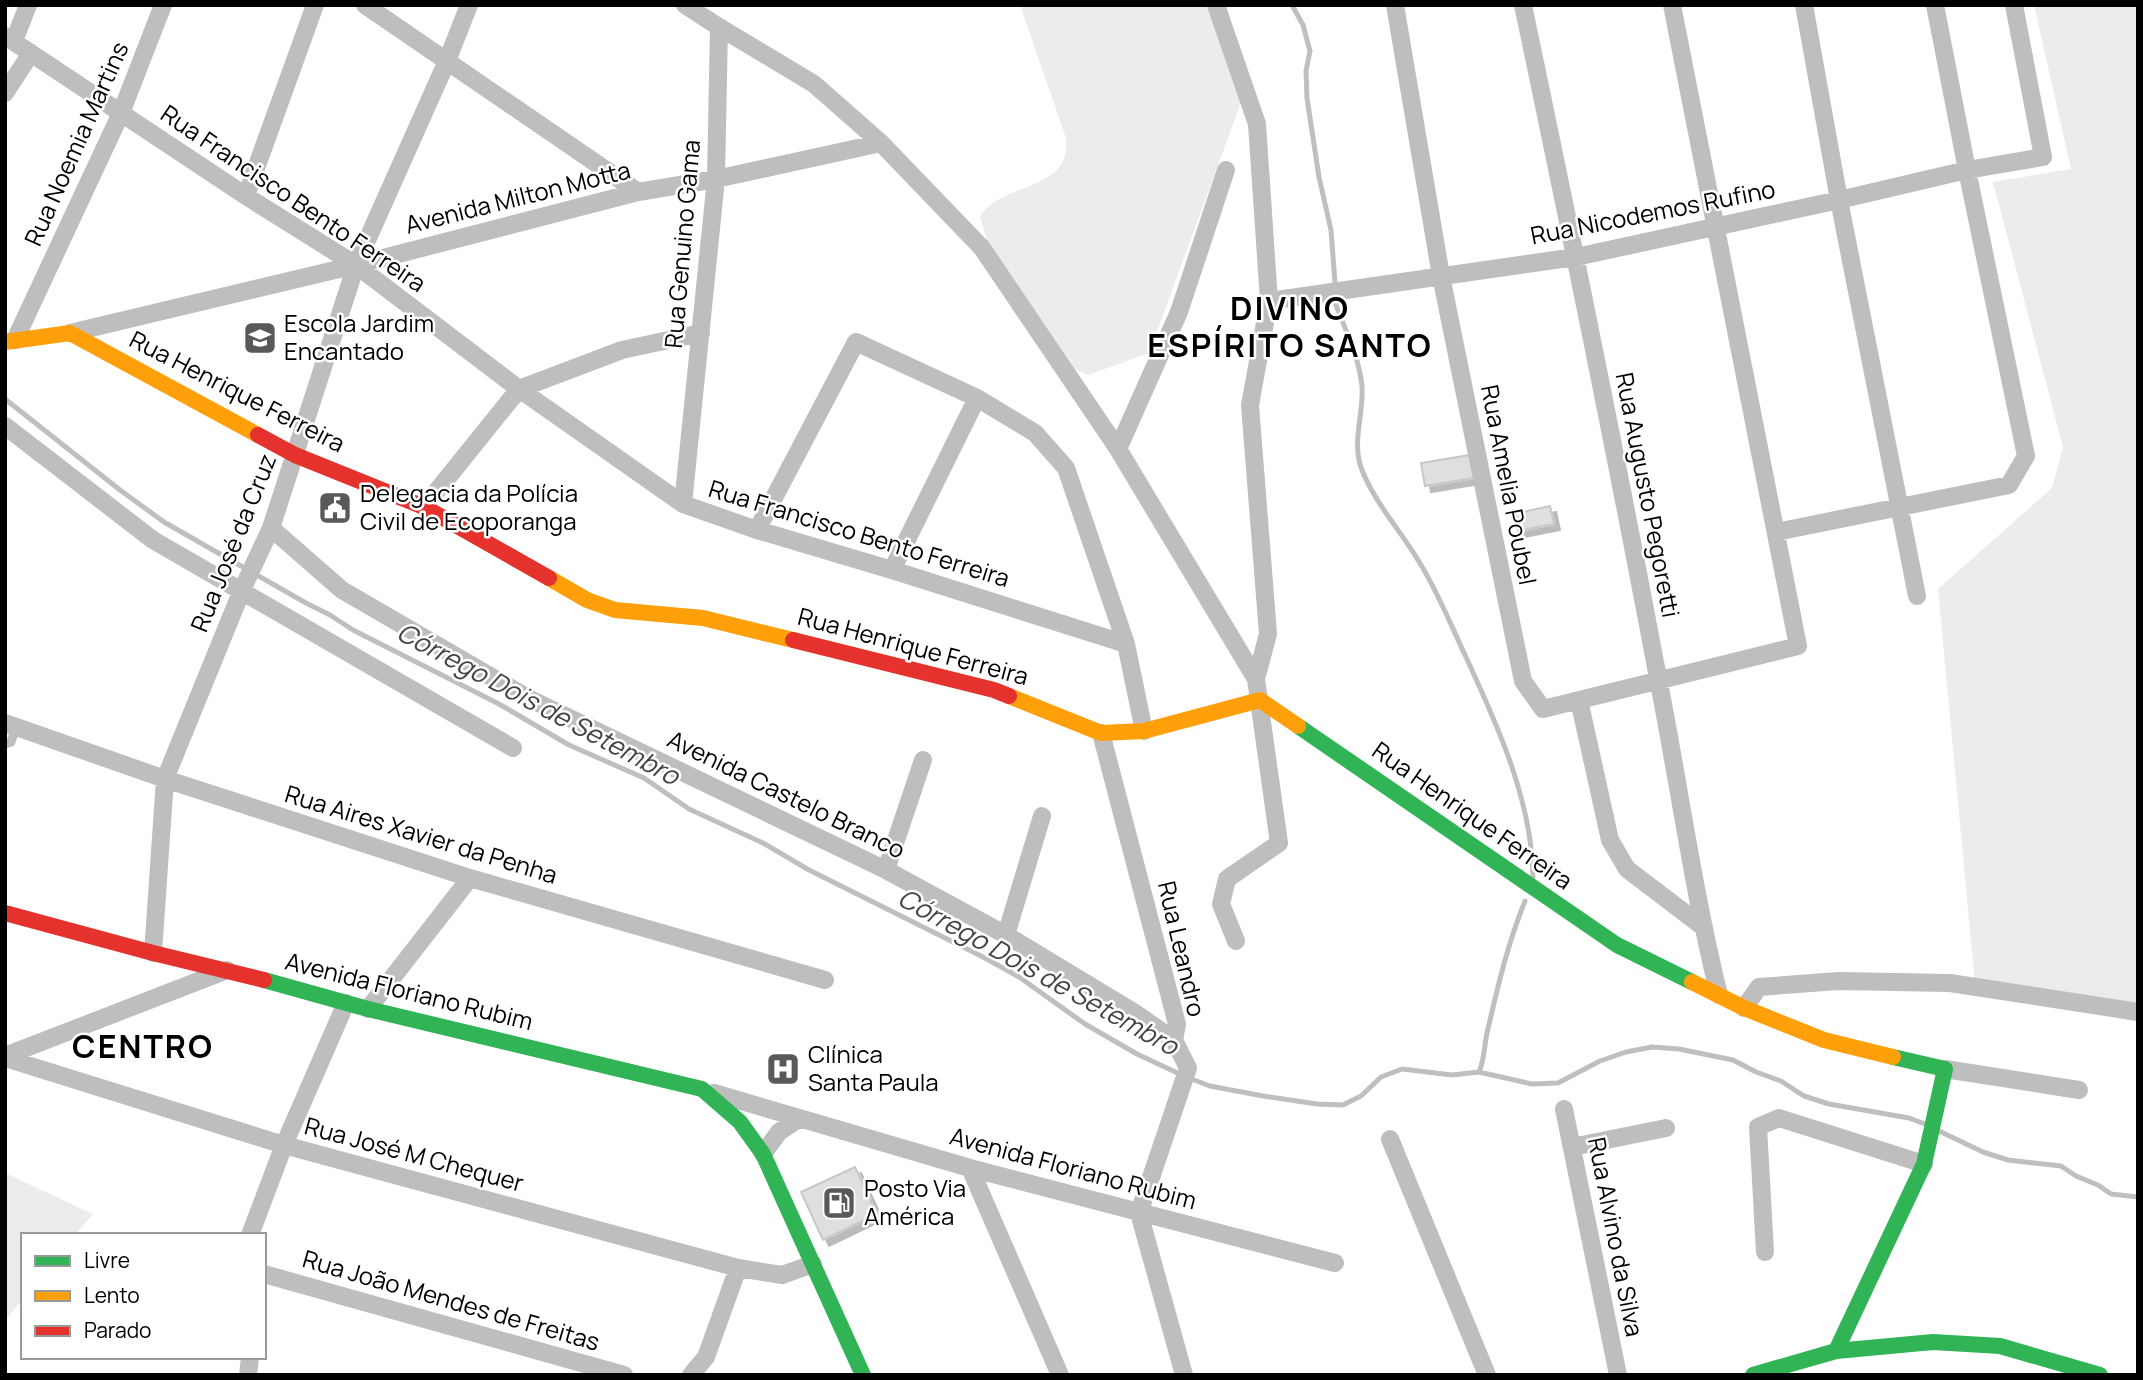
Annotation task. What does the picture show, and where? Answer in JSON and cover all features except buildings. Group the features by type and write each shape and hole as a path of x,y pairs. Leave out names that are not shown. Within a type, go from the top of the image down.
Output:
{"street":[{"path":"10,38 28,5"},
{"name":"Rua Noemia Martins","path":"10,341 121,113 163,5"},
{"path":"246,196 315,5"},
{"path":"365,5 638,192"},
{"name":"Rua José da Cruz","path":"153,953 165,779 242,590 271,528 356,265 447,61 469,5"},
{"path":"685,5 814,84 881,143 982,248 1118,449 1256,679 1279,843 1227,879 1221,904 1236,941"},
{"path":"1216,5 1257,124 1269,301 1250,405 1268,634 1256,679"},
{"name":"Rua Amelia Poubel","path":"1395,5 1441,276 1522,681 1543,709 1798,646 1776,532"},
{"name":"Rua Augusto Pegoretti","path":"1523,5 1576,257 1659,680 1702,926 1719,995"},
{"path":"1672,5 1776,532 2009,485 2026,456 1935,5"},
{"path":"1804,5 1839,200 1917,596"},
{"name":"Rua Nicodemos Rufino","path":"1269,301 1576,257 1967,170 2043,157 2014,5"},
{"name":"Rua Genuino Gama","path":"684,504 716,179 719,27"},
{"name":"Rua Francisco Bento Ferreira","path":"10,38 246,196 356,265 519,389 684,504 757,530 892,569 1126,644"},
{"path":"5,93 31,53"},
{"name":"Avenida Milton Motta","path":"10,341 70,333 356,265 638,192 716,179 881,143"},
{"path":"1118,449 1179,312 1226,170"},
{"name":"Rua Henrique Ferreira","path":"70,333 295,455 424,507 587,600 615,610 703,618 994,690 1101,733 1144,732 1260,700 1617,945 1744,1008 1824,1040 1945,1069 2079,1090"},
{"path":"424,507 519,389 622,350 701,333"},
{"path":"757,530 856,342 977,398 1035,433 1066,468 1126,644 1144,732"},
{"path":"892,569 977,398"},
{"path":"5,426 153,540 513,748"},
{"name":"Avenida Castelo Branco","path":"271,528 342,590 528,698 886,870 1006,935 1135,1013 1174,1040"},
{"path":"1579,700 1610,839 1626,869 1702,926"},
{"name":"Rua Aires Xavier da Penha","path":"11,725 165,779 470,878 825,980"},
{"name":"Rua Leandro","path":"1101,733 1177,1024 1174,1040 1188,1068 1139,1213"},
{"path":"886,870 923,761"},
{"path":"1006,935 1042,816"},
{"path":"368,1009 470,878"},
{"name":"Avenida Floriano Rubim","path":"5,913 368,1009 702,1089 970,1168 1335,1264"},
{"path":"5,1057 228,970"},
{"path":"1744,1008 1759,987 1838,981 1950,983 2138,1012"},
{"path":"251,1233 284,1145 346,1003"},
{"name":"Rua José M Chequer","path":"5,1057 284,1145 738,1268 782,1275 813,1264"},
{"path":"1836,1351 1924,1164 1945,1069"},
{"path":"702,1089 740,1122 763,1154 863,1375"},
{"name":"Rua Alvino da Silva","path":"1564,1109 1618,1375"},
{"path":"763,1154 779,1132 800,1118"},
{"path":"1765,1252 1758,1127 1779,1118 1924,1164"},
{"path":"1572,1147 1666,1128"},
{"path":"1390,1139 1487,1375"},
{"path":"970,1168 1060,1375"},
{"path":"1139,1213 1184,1375"},
{"path":"691,1375 706,1357 738,1268"},
{"name":"Rua João Mendes de Freitas","path":"266,1275 624,1375"},
{"path":"1753,1375 1836,1351 1933,1342 2000,1346 2100,1375"}],"lane":[{"path":"5,744 11,742 11,725"}],"shaded area":[{"path":"1020,5 1209,5 1241,96 1239,108 1149,353 1088,375 1076,370 987,241 980,216 1004,197 1047,177 1058,168 1065,155 1066,138"},
{"path":"2034,5 2138,5 2138,1009 1975,984 1938,589 2052,488 2063,447 1993,182 2071,169"},
{"path":"5,1173 93,1214 77,1233 21,1233 21,1301 5,1320"}],"waterway":[{"path":"1292,5 1303,25 1310,51 1306,71 1307,98 1319,177 1331,230 1335,283"},
{"path":"1336,305 1352,345 1362,386 1358,439 1362,470 1374,494 1431,583 1489,708 1519,791 1531,848 1533,877"},
{"name":"Córrego Dois de Setembro","path":"5,399 164,522 353,630 499,704 569,745 644,778 689,809 763,843 809,870 985,958 1019,977 1085,1024 1137,1054 1186,1077 1210,1086 1263,1096 1343,1105 1361,1096 1381,1077 1402,1069 1452,1075 1479,1072 1532,1084 1558,1083 1600,1061 1652,1047 1679,1049 1733,1060 1781,1081 1804,1096 1829,1104 1909,1118 1925,1124"},
{"path":"1479,1072 1504,964 1525,901"},
{"name":"Córrego Dois de Setembro","path":"1937,1130 1983,1152 2008,1160 2061,1166 2111,1194 2138,1197"}],"traffic: fast":[{"path":"1298,726 1617,945 1692,982"},
{"path":"264,980 368,1009 702,1089 740,1122 763,1154 863,1375"},
{"path":"1836,1351 1924,1164 1945,1069 1893,1057"},
{"path":"1753,1375 1836,1351 1933,1342 2000,1346 2100,1375"}],"traffic: slow":[{"path":"5,342 70,333 258,435"},
{"path":"549,578 587,600 615,610 703,618 793,640"},
{"path":"1009,696 1101,733 1144,731 1260,700 1298,726"},
{"path":"1692,982 1744,1008 1824,1040 1893,1057"}],"traffic: jam":[{"path":"258,435 295,455 424,507 549,578"},
{"path":"793,640 1009,696"},
{"path":"5,913 264,980"}],"place":[{"name":"Escola Jardim Encantado","path":"260,338"},
{"name":"Delegacia da Polícia Civil de Ecoporanga","path":"335,508"},
{"name":"Clínica Santa Paula","path":"783,1069"},
{"name":"Posto Via América","path":"839,1203"}],"district":[{"name":"DIVINO ESPÍRITO SANTO","path":"1290,328"},
{"name":"CENTRO","path":"143,1047"}]}
